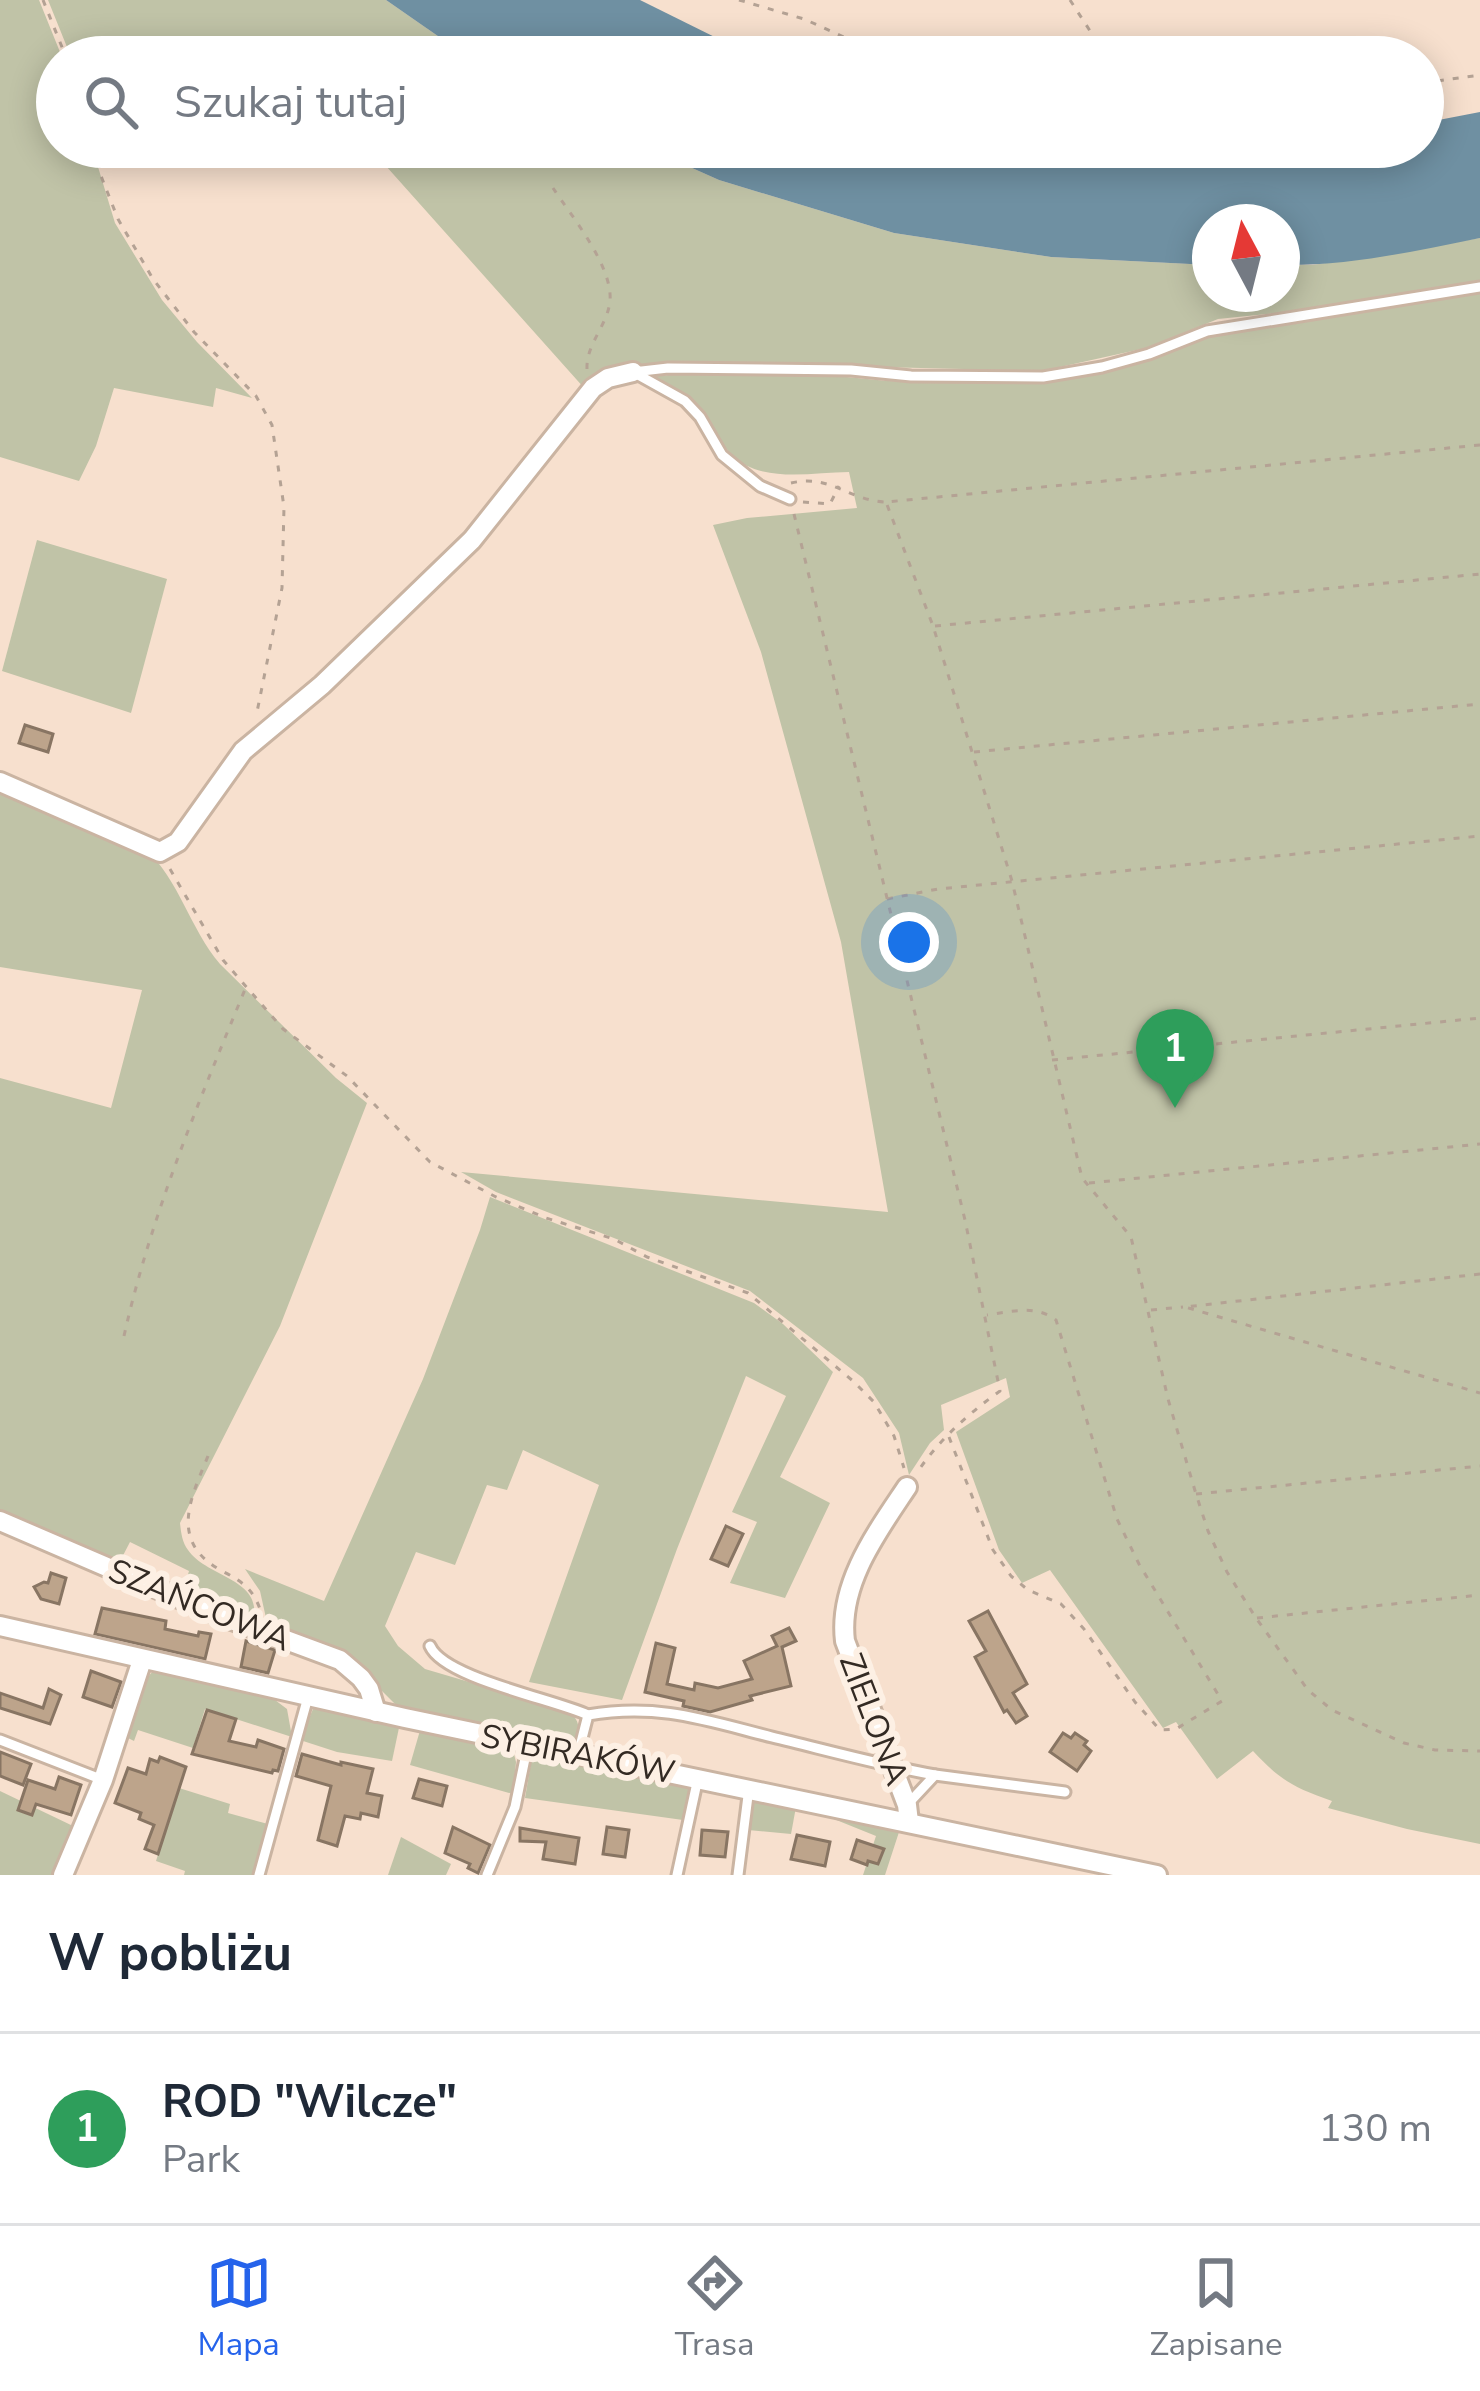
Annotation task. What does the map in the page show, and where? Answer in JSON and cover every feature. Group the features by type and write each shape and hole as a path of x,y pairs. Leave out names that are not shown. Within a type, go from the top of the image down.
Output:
{"street":[{"path":"0,782 160,852 178,842 251,742 322,685 472,540 593,388 608,378 633,372"},
{"name":"ZIELONA","path":"907,1487 857,1571 843,1624 845,1641 908,1813"},
{"name":"SZAŃCOWA","path":"0,1521 257,1630 340,1660 362,1678 376,1712"},
{"name":"SYBIRAKÓW","path":"0,1626 527,1744 749,1788 908,1813 1157,1875"},
{"path":"63,1875 103,1780 142,1660"}],"lane":[{"path":"633,372 668,368 1043,376 1102,367 1207,331 1480,287"},
{"path":"633,372 685,401 722,454 760,486 785,496"},
{"path":"430,1646 450,1666 588,1714 619,1709 669,1711 893,1767 1065,1792"},
{"path":"259,1875 308,1697"},
{"path":"578,1754 588,1714"},
{"path":"0,1740 103,1780"},
{"path":"487,1875 515,1808 527,1744"},
{"path":"908,1813 935,1775"},
{"path":"677,1875 698,1778"},
{"path":"738,1875 749,1788"}],"path":[{"path":"43,0 58,36"},
{"path":"739,0 842,36"},
{"path":"1070,0 1093,36"},
{"path":"1444,80 1480,75"},
{"path":"100,168 118,219 153,280 194,332 256,396 272,425 284,507 282,588 251,742"},
{"path":"554,188 607,273 611,302 586,355 593,388"},
{"path":"907,1487 934,1448 1000,1390 965,1220 784,486 819,480 866,501 886,502 1480,445"},
{"path":"785,496 808,504 830,504 839,486"},
{"path":"886,502 933,626 1012,881 1082,1178 1130,1237 1168,1399 1217,1551 1256,1618 1307,1690 1332,1711 1404,1743 1435,1750 1480,1751"},
{"path":"933,626 1480,574"},
{"path":"973,752 1480,704"},
{"path":"886,899 1012,881 1480,836"},
{"path":"160,852 223,960 246,987 283,1029 347,1076 430,1162 496,1197 748,1293 874,1402 894,1436 907,1487"},
{"path":"124,1336 137,1279 181,1147 246,987"},
{"path":"1052,1060 1480,1018"},
{"path":"1087,1184 1480,1144"},
{"path":"1148,1310 1480,1274"},
{"path":"1185,1307 1480,1394"},
{"path":"947,1435 993,1550 1011,1576 1028,1590 1060,1604 1160,1730 1176,1729 1222,1701 1139,1564 1118,1519 1056,1320 1032,1310 985,1315"},
{"path":"208,1456 186,1522 195,1547 216,1568 245,1582 257,1600 262,1618 257,1630"},
{"path":"1196,1494 1480,1466"},
{"path":"1256,1618 1480,1595"}],"green space":[{"path":"0,0 39,0 54,36 36,36 36,168 98,168 115,223 162,300 252,398 216,388 213,407 114,388 79,481 0,457"},
{"path":"48,0 386,0 438,36 63,36"},
{"path":"388,168 692,168 894,233 1051,257 1192,264 1192,312 1286,312 1218,319 1146,348 1004,375 963,369 663,362 628,367 585,389"},
{"path":"1480,238 1480,280 1300,310 1300,265"},
{"path":"1480,292 1480,1844 1328,1808 1332,1801 1288,1782 1253,1751 1217,1779 1176,1722 1163,1728 1050,1570 1022,1583 999,1550 956,1432 1010,1397 1006,1378 941,1405 944,1430 909,1475 899,1433 863,1378 750,1291 496,1192 461,1172 888,1212 841,942 761,652 713,525 857,508 849,472 783,474 745,465 730,454 698,406 649,377 688,373 1049,381 1135,363 1212,336"},
{"path":"37,540 167,579 131,713 2,671"},
{"path":"0,789 145,849 167,875 220,964 367,1103 280,1326 180,1523 188,1550 251,1597 253,1623 182,1595 189,1571 130,1542 116,1569 0,1510 0,1078 111,1108 142,990 0,967"},
{"path":"490,1197 754,1303 833,1372 780,1477 830,1503 785,1598 730,1583 757,1522 732,1512 786,1396 746,1376 622,1700 529,1682 599,1485 523,1450 507,1490 487,1485 455,1565 416,1552 385,1626 398,1646 425,1669 568,1711 578,1728 576,1741 569,1744 398,1707 366,1675 268,1627 260,1591 245,1569 324,1601 423,1379"},
{"path":"154,1670 275,1700 287,1709 292,1737 205,1709 193,1748 138,1730 134,1741 126,1737 146,1679"},
{"path":"313,1709 400,1723 392,1761 300,1740"},
{"path":"421,1727 512,1746 516,1762 513,1794 410,1765"},
{"path":"540,1753 690,1786 683,1820 525,1798 532,1757"},
{"path":"179,1788 230,1804 228,1813 268,1824 255,1875 184,1875 185,1871 156,1861"},
{"path":"0,1791 73,1826 52,1875 0,1875"},
{"path":"753,1799 796,1807 791,1834 748,1830"},
{"path":"814,1811 897,1827 885,1875 863,1875 876,1836"},
{"path":"401,1837 451,1864 446,1875 388,1875"}],"water":[{"path":"386,0 640,0 713,36 438,36"},
{"path":"1480,112 1480,238 1382,257 1300,265 1300,204 1192,204 1192,264 1051,257 894,233 692,168 1444,168 1444,119"}],"building":[{"path":"25,725 53,734 48,752 19,743"},
{"path":"726,1526 743,1534 728,1566 711,1559"},
{"path":"51,1573 66,1578 59,1604 41,1599 34,1587 48,1583"},
{"path":"102,1608 166,1621 165,1629 211,1634 205,1659 95,1634"},
{"path":"988,1611 1027,1684 1013,1693 1027,1716 1016,1723 1004,1712 975,1657 986,1651 969,1621"},
{"path":"789,1628 796,1641 782,1647 791,1686 710,1712 645,1692 656,1643 675,1648 667,1684 694,1690 695,1683 718,1688 752,1679 744,1661 777,1646 772,1636"},
{"path":"246,1641 275,1650 268,1673 241,1667"},
{"path":"91,1671 121,1682 112,1707 83,1697"},
{"path":"49,1689 61,1695 50,1724 0,1708 0,1693 43,1708"},
{"path":"207,1710 236,1719 229,1741 256,1747 258,1740 284,1749 278,1771 192,1754"},
{"path":"1063,1733 1071,1738 1075,1733 1087,1741 1084,1745 1091,1751 1077,1771 1050,1752"},
{"path":"0,1752 31,1764 23,1785 0,1776"},
{"path":"302,1754 373,1769 367,1793 382,1796 378,1817 345,1816 337,1846 318,1840 331,1786 296,1776"},
{"path":"160,1757 186,1767 158,1854 145,1849 154,1825 139,1819 141,1813 115,1803 128,1768 146,1774 150,1759 158,1762"},
{"path":"59,1777 81,1785 71,1815 36,1804 32,1815 18,1810 28,1780 55,1789"},
{"path":"419,1779 447,1786 442,1806 413,1798"},
{"path":"453,1827 490,1845 478,1873 445,1853"},
{"path":"607,1827 629,1830 625,1857 603,1854"},
{"path":"520,1828 579,1838 575,1864 543,1859 546,1842 520,1841"},
{"path":"702,1830 728,1832 725,1857 700,1855"},
{"path":"797,1835 830,1842 825,1866 791,1859"},
{"path":"857,1840 884,1849 878,1864 851,1859"}],"place":[{"name":"ROD \"Wilcze\"","path":"1175,1108"}]}
